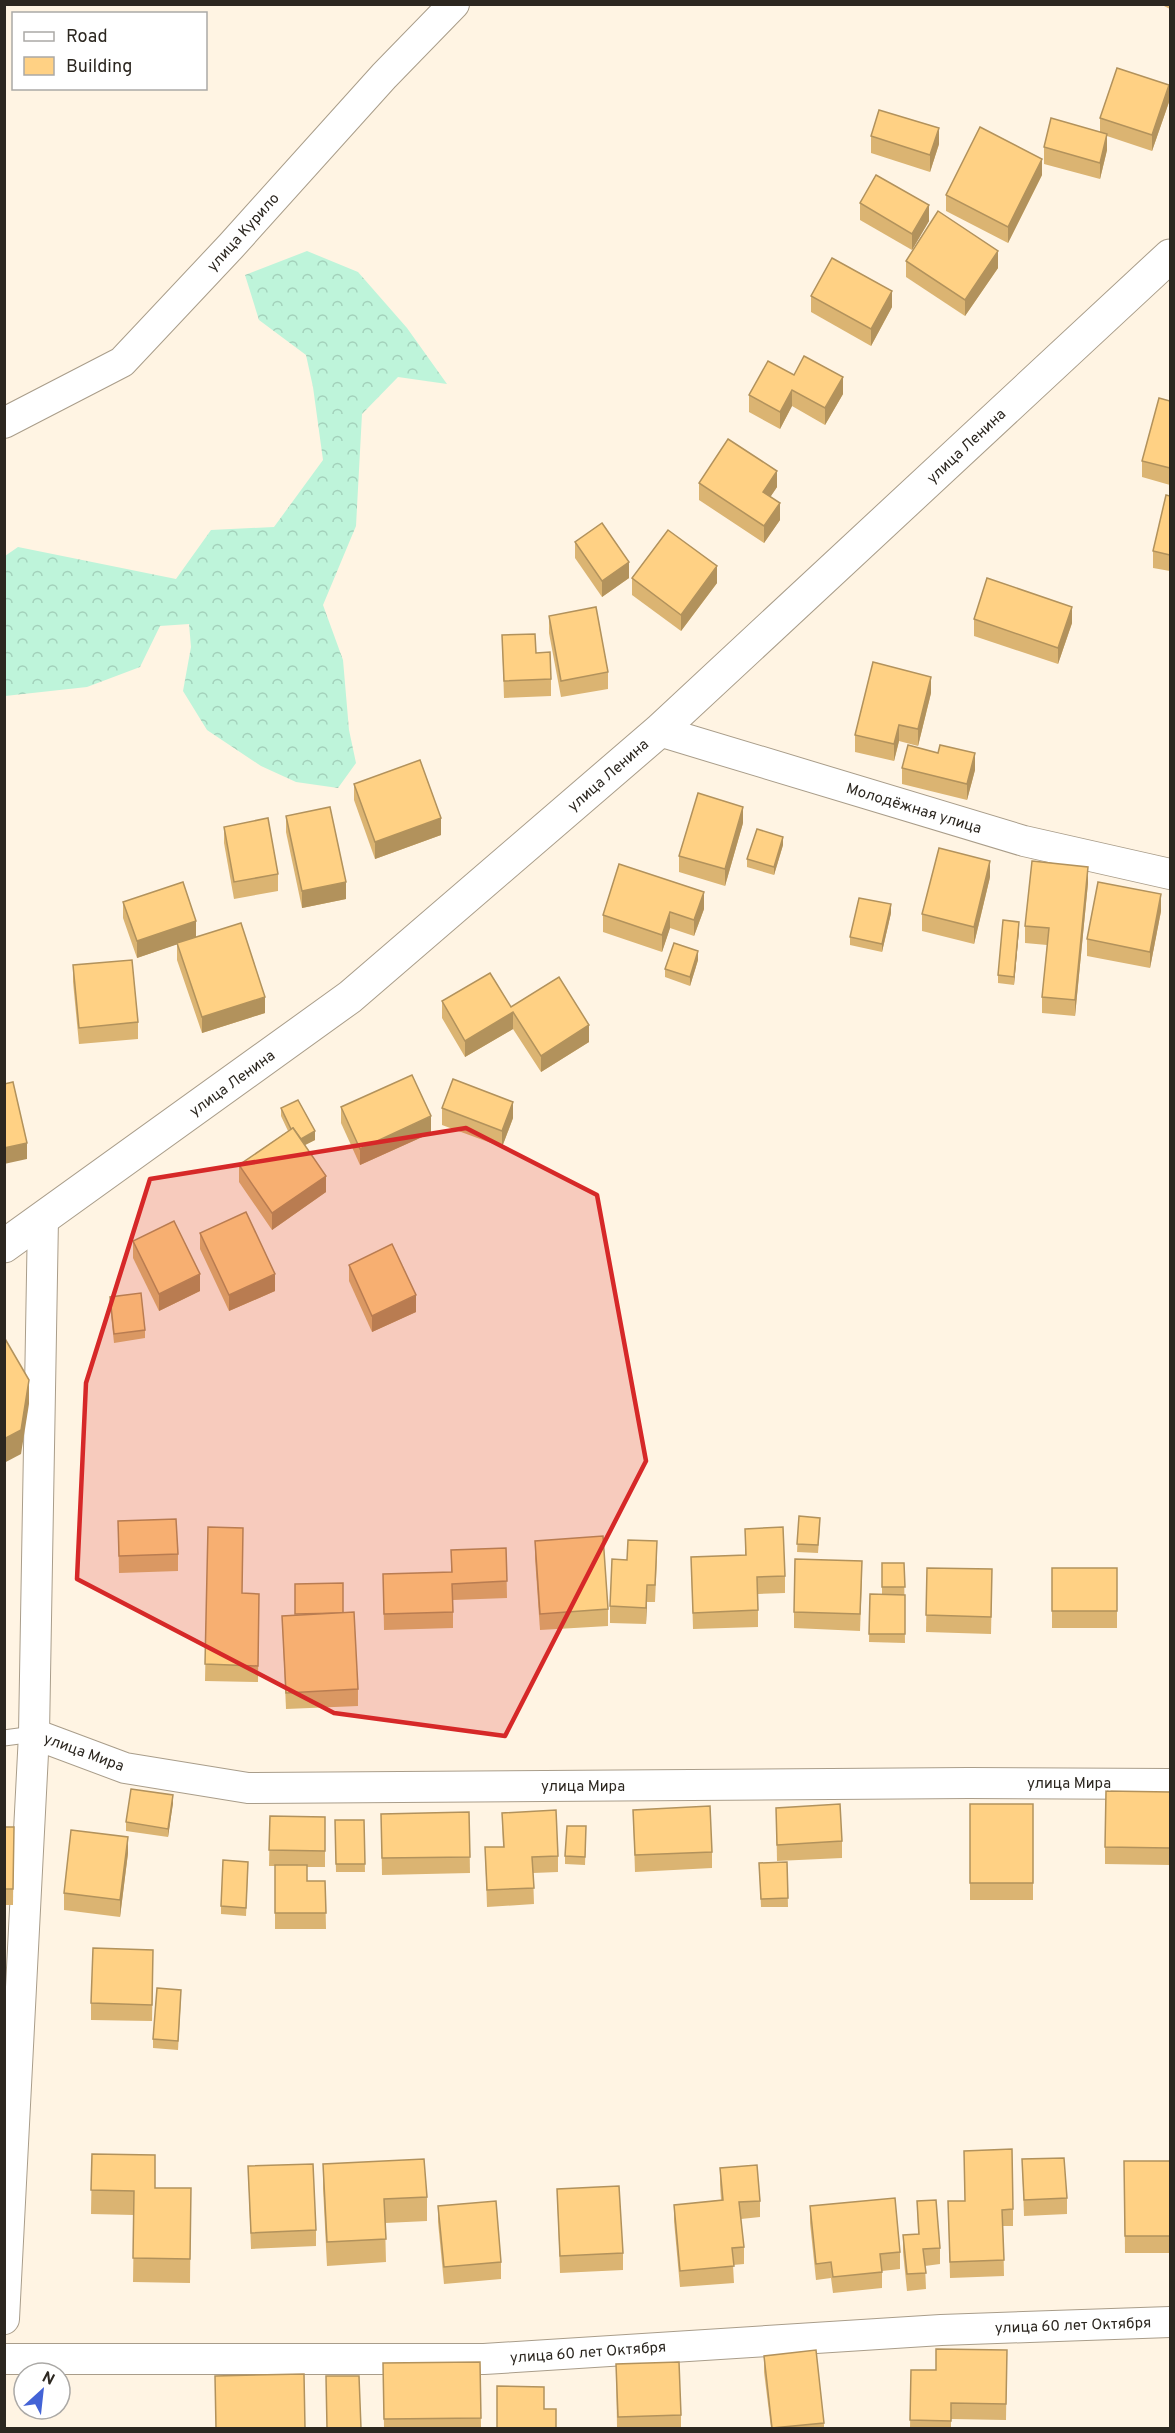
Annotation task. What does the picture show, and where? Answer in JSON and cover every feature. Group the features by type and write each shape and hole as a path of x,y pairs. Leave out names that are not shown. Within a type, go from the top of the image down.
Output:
{"main road":[{"name":"улица Ленина","path":"4,1246 350,997 659,731 1170,256"}],"street":[{"name":"улица Курило","path":"4,423 122,362 453,4"},
{"name":"Молодёжная улица","path":"659,731 1024,842 1170,874"},
{"path":"4,2319 34,1734 44,1218"},
{"name":"улица Мира","path":"34,1734 126,1768 248,1788 957,1783 1170,1784"},
{"name":"улица 60 лет Октября","path":"4,2359 484,2359 941,2330 1170,2322"}],"lane":[{"name":"улица Мира","path":"4,1738 34,1734"}],"highlighted area":[{"path":"466,1128 597,1195 646,1461 505,1736 334,1713 77,1579 86,1383 150,1179"}],"green space":[{"path":"307,251 358,272 407,328 447,384 398,377 362,414 356,526 323,605 343,660 349,730 356,763 338,788 296,782 261,766 207,730 183,691 191,647 189,624 160,626 140,667 87,687 5,696 5,556 18,547 176,579 211,530 274,527 323,460 306,355 259,320 245,275"}],"building":[{"path":"1117,68 1169,85 1152,135 1100,118"},
{"path":"879,110 939,128 930,155 871,136"},
{"path":"1051,118 1107,134 1100,163 1044,147"},
{"path":"980,127 1042,159 1008,227 946,195"},
{"path":"876,175 929,205 912,234 860,203"},
{"path":"938,211 998,251 965,300 906,261"},
{"path":"832,258 892,291 871,329 811,296"},
{"path":"804,356 843,377 825,408 792,390 780,412 749,395 768,361 794,375"},
{"path":"1159,398 1170,401 1170,468 1142,461"},
{"path":"728,439 777,471 763,492 780,503 764,526 699,483"},
{"path":"1166,495 1170,496 1170,555 1153,551"},
{"path":"602,523 629,562 602,581 575,542"},
{"path":"668,530 717,566 681,615 632,578"},
{"path":"987,578 1072,607 1058,648 974,619"},
{"path":"596,607 608,672 561,681 549,616"},
{"path":"535,634 536,653 550,652 551,679 504,681 502,635"},
{"path":"873,662 931,677 918,729 899,725 894,744 855,735"},
{"path":"908,745 938,753 940,745 975,753 967,784 902,768"},
{"path":"420,760 441,818 375,842 354,784"},
{"path":"698,793 743,807 725,869 679,856"},
{"path":"330,807 346,882 302,891 286,816"},
{"path":"268,818 278,874 234,882 224,827"},
{"path":"757,829 783,837 774,867 747,859"},
{"path":"939,848 990,861 974,927 922,914"},
{"path":"1032,861 1088,867 1075,1000 1042,997 1049,928 1025,926"},
{"path":"619,864 704,892 694,920 670,912 662,935 603,915"},
{"path":"183,882 196,921 137,941 123,902"},
{"path":"1098,882 1161,894 1150,952 1087,939"},
{"path":"859,898 891,904 882,944 850,937"},
{"path":"1003,920 1019,922 1014,977 998,975"},
{"path":"241,923 265,997 202,1017 177,943"},
{"path":"674,943 698,951 690,977 665,969"},
{"path":"132,960 138,1022 79,1028 73,965"},
{"path":"490,973 511,1007 559,977 589,1025 541,1056 513,1012 465,1041 442,1001"},
{"path":"412,1075 431,1116 360,1149 341,1107"},
{"path":"453,1079 513,1102 502,1131 442,1108"},
{"path":"13,1082 27,1143 4,1148 4,1084"},
{"path":"298,1100 315,1131 301,1139 293,1128 291,1129 281,1108"},
{"path":"293,1128 326,1176 272,1213 239,1165"},
{"path":"246,1212 275,1274 229,1295 200,1233"},
{"path":"174,1221 200,1274 159,1294 133,1241"},
{"path":"392,1244 416,1295 372,1316 349,1265"},
{"path":"141,1293 145,1330 114,1334 110,1297"},
{"path":"4,1337 29,1380 21,1430 4,1439"},
{"path":"799,1516 820,1518 818,1545 797,1544"},
{"path":"176,1519 178,1554 119,1556 118,1521"},
{"path":"208,1527 243,1528 242,1593 259,1594 258,1666 205,1664"},
{"path":"783,1527 785,1576 757,1577 758,1610 693,1613 691,1557 746,1555 745,1529"},
{"path":"603,1536 608,1609 540,1614 535,1541"},
{"path":"628,1540 657,1541 655,1585 647,1585 646,1608 610,1606 612,1559 627,1560"},
{"path":"506,1548 507,1581 452,1584 453,1612 384,1614 383,1574 452,1572 451,1550"},
{"path":"795,1559 862,1561 860,1614 794,1612"},
{"path":"882,1563 904,1563 905,1587 882,1587"},
{"path":"927,1568 992,1569 991,1617 926,1615"},
{"path":"1052,1568 1117,1568 1117,1611 1052,1611"},
{"path":"343,1583 343,1613 295,1614 295,1584"},
{"path":"870,1594 905,1595 905,1634 869,1634"},
{"path":"354,1612 358,1689 286,1693 282,1616"},
{"path":"131,1789 173,1795 168,1829 126,1822"},
{"path":"1106,1791 1170,1792 1170,1848 1105,1847"},
{"path":"840,1804 842,1841 777,1845 776,1808"},
{"path":"970,1804 1033,1804 1033,1883 970,1883"},
{"path":"710,1806 712,1852 635,1855 633,1810"},
{"path":"556,1810 558,1856 532,1857 534,1888 487,1890 485,1847 504,1847 502,1813"},
{"path":"469,1812 470,1857 382,1858 381,1814"},
{"path":"270,1816 325,1817 325,1851 269,1850"},
{"path":"335,1820 364,1820 365,1864 336,1864"},
{"path":"567,1826 586,1826 585,1857 565,1856"},
{"path":"4,1827 14,1827 13,1889 4,1889"},
{"path":"71,1830 128,1837 120,1900 64,1893"},
{"path":"223,1860 248,1862 246,1908 221,1906"},
{"path":"787,1862 788,1898 761,1899 759,1863"},
{"path":"275,1865 307,1865 307,1881 325,1881 326,1913 275,1913"},
{"path":"93,1948 153,1950 152,2005 91,2003"},
{"path":"157,1988 181,1990 178,2041 153,2039"},
{"path":"1012,2149 1013,2209 1002,2210 1004,2260 950,2262 948,2201 965,2201 964,2151"},
{"path":"92,2154 155,2155 155,2188 191,2188 190,2259 133,2258 134,2191 91,2190"},
{"path":"1064,2158 1067,2198 1024,2200 1022,2159"},
{"path":"424,2159 427,2197 384,2199 386,2239 327,2242 323,2164"},
{"path":"1124,2161 1170,2161 1170,2236 1125,2236"},
{"path":"313,2164 316,2230 251,2233 248,2166"},
{"path":"757,2165 760,2201 739,2202 744,2247 732,2248 734,2266 680,2271 674,2205 723,2200 720,2168"},
{"path":"619,2186 623,2253 560,2256 557,2189"},
{"path":"895,2198 900,2252 880,2254 882,2272 833,2277 831,2262 816,2264 810,2206"},
{"path":"936,2200 940,2248 923,2249 926,2273 907,2274 903,2235 919,2234 917,2201"},
{"path":"496,2201 501,2262 444,2267 438,2206"},
{"path":"936,2349 1007,2350 1006,2404 951,2403 951,2421 910,2420 911,2370 936,2370"},
{"path":"816,2350 824,2423 772,2428 764,2356"},
{"path":"480,2362 481,2418 384,2419 383,2363"},
{"path":"679,2362 681,2415 618,2417 616,2364"},
{"path":"304,2374 305,2428 216,2428 215,2376"},
{"path":"326,2376 359,2376 361,2428 327,2428"},
{"path":"497,2386 544,2387 544,2409 556,2409 556,2428 497,2428"}]}
